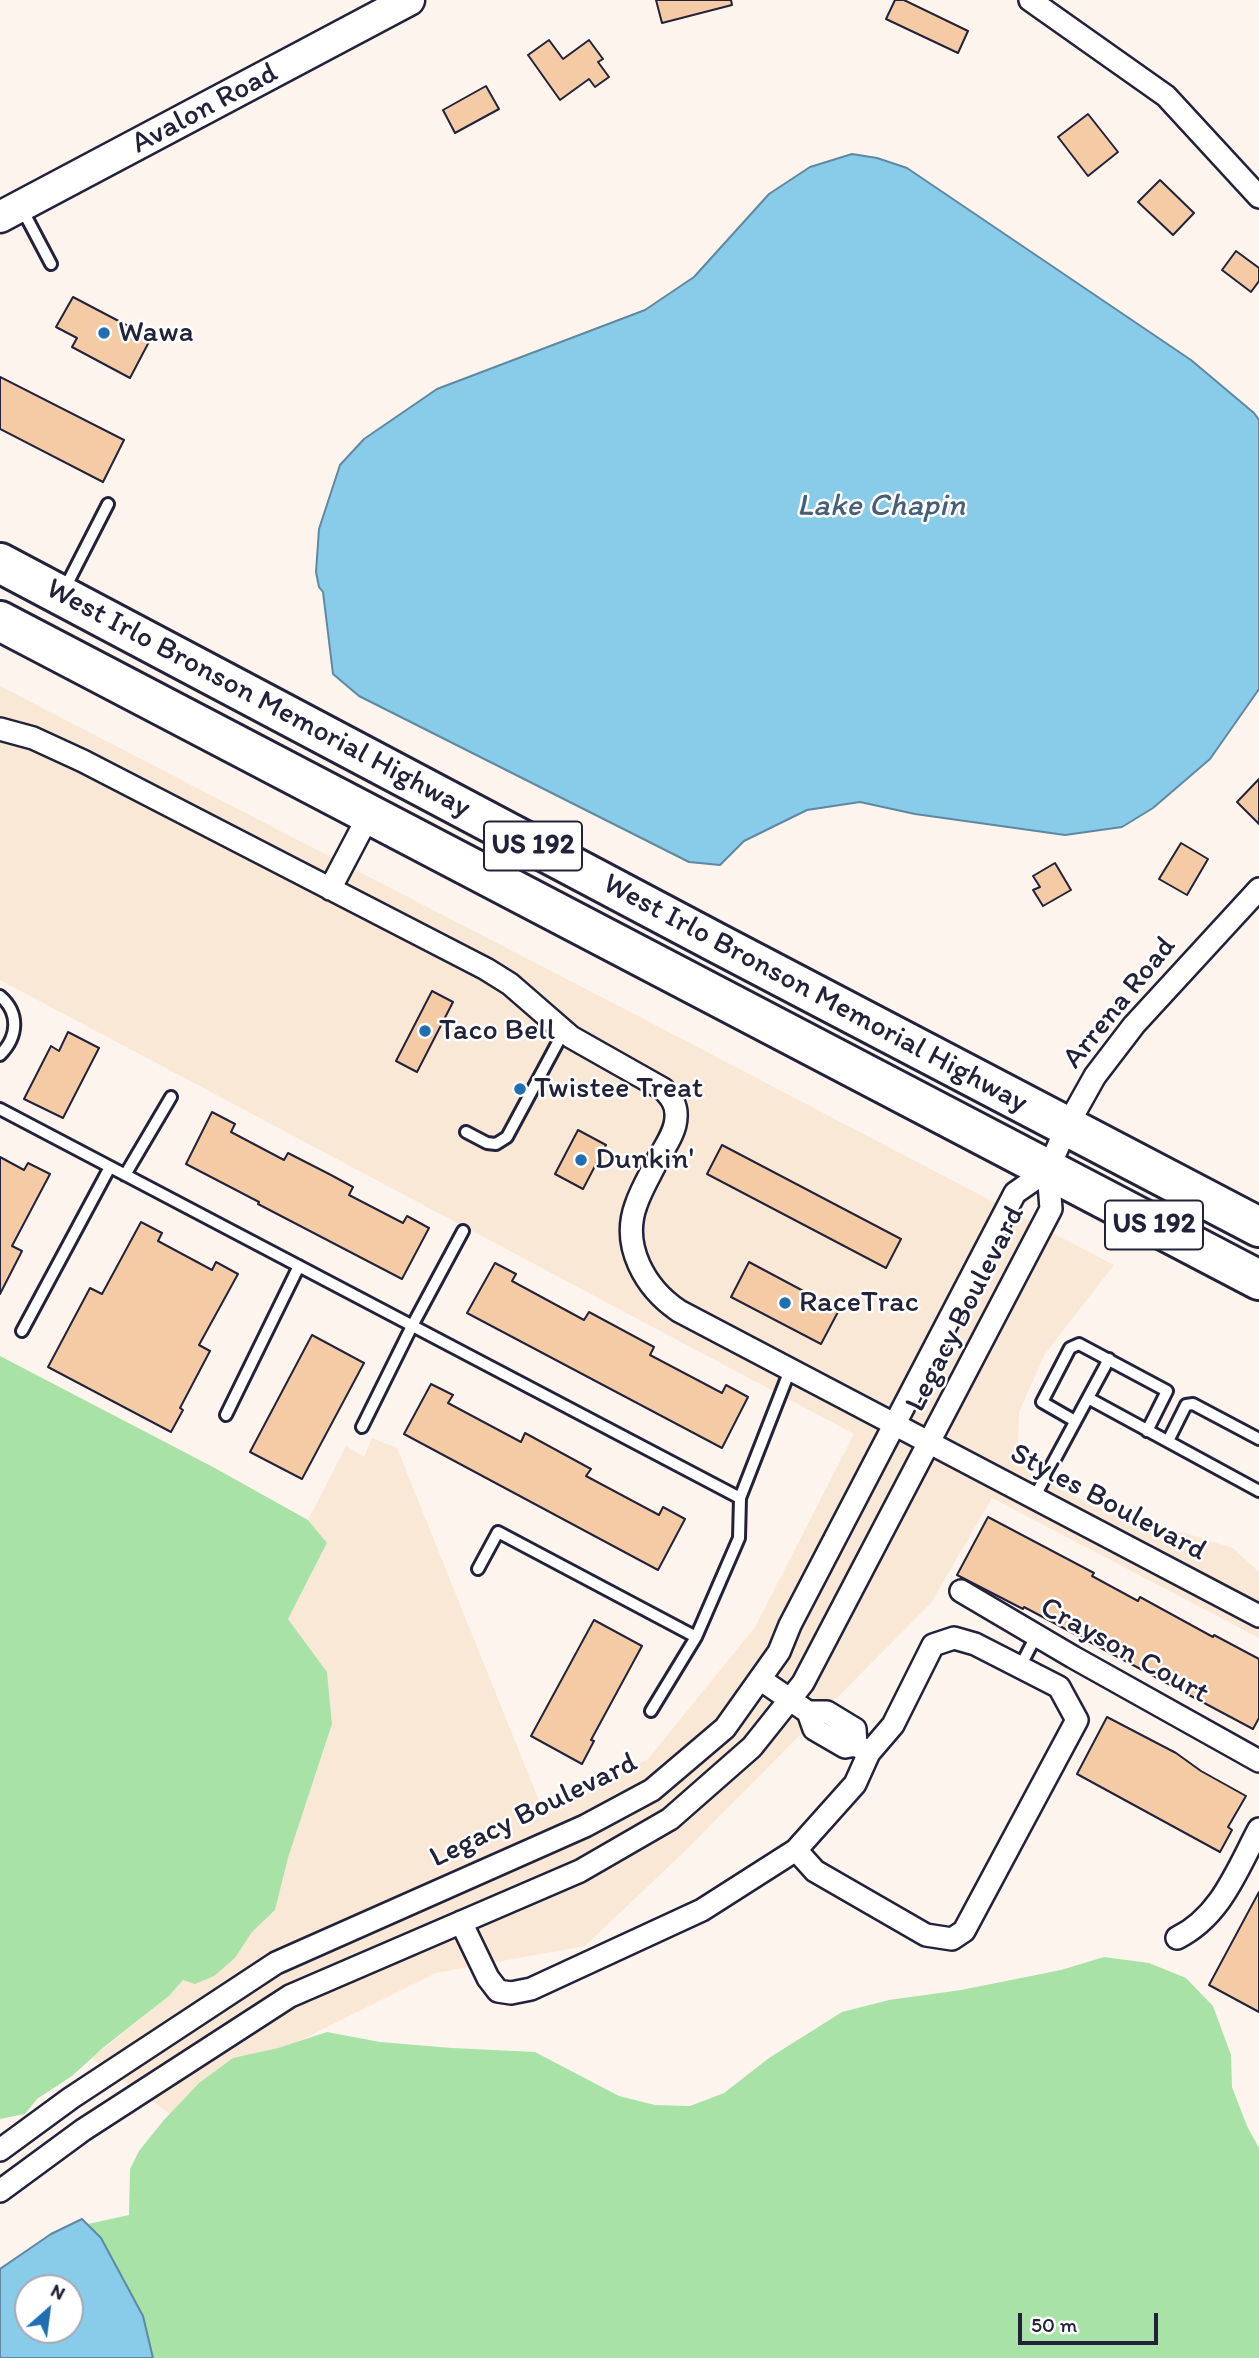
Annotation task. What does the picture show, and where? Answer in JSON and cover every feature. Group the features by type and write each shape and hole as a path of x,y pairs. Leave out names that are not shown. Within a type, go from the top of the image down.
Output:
{"highway":[{"name":"West Irlo Bronson Memorial Highway","path":"0,563 1259,1227"},
{"name":"West Irlo Bronson Memorial Highway","path":"0,621 1259,1280"},
{"path":"369,815 401,806 455,804"}],"main road":[{"name":"Avalon Road","path":"10,212 409,0"}],"street":[{"path":"1030,0 1166,96 1259,197"},
{"name":"Styles Boulevard","path":"0,729 33,738 83,761 499,976 564,1031 663,1089 671,1097 675,1107 674,1128 640,1194 632,1218 633,1245 644,1275 665,1302 895,1426 1259,1616"},
{"path":"330,889 369,815"},
{"name":"Arrena Road","path":"1048,1170 1067,1126 1095,1076 1134,1025 1259,889"},
{"name":"Legacy Boulevard","path":"0,2150 71,2098 276,1963 585,1826 652,1790 725,1728 779,1652 796,1614 1015,1193 1048,1170"},
{"name":"Legacy Boulevard","path":"0,2192 83,2130 290,1996 580,1871 670,1819 799,1706 803,1684 1051,1209 1048,1170"},
{"name":"Crayson Court","path":"961,1591 1036,1636 1259,1760"},
{"path":"461,1922 488,1978 498,1992 511,1993 531,1989 702,1910 796,1850 855,1784 863,1749 893,1725 933,1645 954,1638 975,1644 1059,1687 1077,1720 964,1931 952,1939 926,1935 815,1871 796,1850"},
{"path":"760,1679 799,1706 814,1729 845,1747 863,1749"},
{"path":"1177,1938 1201,1923 1220,1903 1259,1829"}],"lane":[{"path":"10,212 51,264"},
{"path":"61,595 108,504"},
{"path":"0,996 13,1012 16,1024 9,1046 0,1055"},
{"path":"466,1132 487,1143 496,1144 507,1137 564,1031"},
{"path":"125,1174 171,1097"},
{"path":"0,1109 740,1498"},
{"path":"22,1331 110,1167"},
{"path":"362,1427 463,1231"},
{"path":"226,1415 299,1266"},
{"path":"1075,1422 1042,1402 1070,1348 1079,1344 1167,1391 1147,1431"},
{"path":"1034,1498 1109,1359"},
{"path":"651,1711 695,1637 739,1538 740,1498 790,1370"},
{"path":"1088,1398 1259,1491"},
{"path":"1168,1441 1186,1405 1193,1404 1259,1439"},
{"path":"478,1569 498,1532 695,1637"},
{"path":"1020,1667 1036,1636"}],"shaded area":[{"path":"0,686 1114,1265 1045,1354 1019,1412 1018,1447 1029,1471 1042,1481 1131,1522 1161,1532 1182,1532 1233,1548 1259,1572 1259,1638 992,1498 931,1603 683,1853 585,1946 436,1973 297,2042 199,2083 170,2114 92,2058 169,1996 183,1980 235,1958 252,1932 275,1910 288,1858 332,1724 327,1672 288,1619 327,1544 308,1520 346,1446 364,1457 372,1438 397,1448 544,1813 648,1759 755,1627 854,1434 0,980"}],"green space":[{"path":"0,1356 213,1467 308,1520 327,1543 288,1619 327,1672 332,1724 288,1858 275,1910 252,1932 235,1958 214,1976 195,1984 183,1980 169,1996 72,2076 37,2099 25,2114 0,2119"},
{"path":"1104,1957 1149,1963 1186,1978 1213,2006 1231,2055 1232,2087 1259,2148 1259,2358 153,2358 143,2316 101,2238 88,2224 129,2215 130,2169 139,2151 199,2083 233,2058 278,2048 327,2032 380,2042 535,2052 619,2096 655,2105 690,2106 724,2093 769,2058 842,2012 889,2000 961,1990 1061,1970"}],"water":[{"name":"Lake Chapin","path":"852,154 877,158 907,168 1191,360 1259,420 1259,689 1210,759 1153,808 1122,827 1065,835 915,814 860,802 807,810 744,841 720,865 689,862 359,696 333,674 323,592 319,587 316,572 319,529 340,465 364,439 437,389 645,310 694,277 769,194 810,167"},
{"path":"82,2219 101,2238 143,2316 153,2358 0,2358 0,2269 51,2234"}],"building":[{"path":"656,0 731,0 732,5 662,23"},
{"path":"895,0 904,0 968,31 958,53 886,19"},
{"path":"549,40 563,59 589,40 603,59 598,62 609,77 595,87 589,79 560,100 528,55"},
{"path":"486,86 499,109 455,133 443,110"},
{"path":"1088,114 1118,152 1088,176 1058,137"},
{"path":"1160,180 1194,213 1173,235 1138,202"},
{"path":"1236,251 1259,268 1259,281 1251,292 1222,270"},
{"name":"Wawa","path":"73,297 151,338 130,378 72,347 77,338 56,327"},
{"path":"0,377 124,440 103,482 0,429"},
{"path":"1259,779 1259,824 1237,802"},
{"path":"1181,843 1208,859 1187,895 1159,879"},
{"path":"1055,863 1071,890 1043,906 1033,890 1040,887 1033,876"},
{"name":"Taco Bell","path":"432,991 453,1002 417,1072 396,1061"},
{"path":"68,1032 99,1048 63,1118 24,1099 51,1046 59,1051"},
{"path":"212,1112 235,1124 231,1132 284,1160 288,1153 331,1175 353,1187 349,1195 403,1223 407,1216 429,1228 402,1279 186,1164"},
{"name":"Dunkin'","path":"578,1130 606,1145 583,1189 555,1174"},
{"path":"722,1145 901,1239 886,1268 707,1174"},
{"path":"0,1157 24,1170 28,1163 50,1174 12,1246 22,1251 0,1294"},
{"path":"141,1222 162,1233 158,1241 212,1270 216,1262 238,1274 199,1345 210,1351 180,1408 183,1410 171,1432 48,1367 90,1288 102,1294"},
{"name":"RaceTrac","path":"749,1262 839,1310 821,1344 731,1297"},
{"path":"495,1263 516,1274 512,1281 584,1320 589,1312 654,1347 650,1355 722,1393 726,1385 748,1397 722,1448 467,1313"},
{"path":"312,1335 364,1363 302,1479 250,1452"},
{"path":"431,1384 453,1395 448,1403 521,1442 525,1433 591,1469 586,1476 659,1515 663,1507 685,1519 658,1570 404,1434"},
{"path":"988,1517 1094,1573 1092,1576 1138,1601 1140,1597 1259,1659 1259,1718 1253,1729 1024,1607 1023,1609 957,1575"},
{"path":"594,1620 642,1646 591,1740 594,1741 582,1764 531,1736"},
{"path":"1107,1717 1176,1753 1201,1771 1246,1796 1228,1827 1232,1830 1220,1852 1077,1774"},
{"path":"1259,1892 1259,2012 1209,1985"}],"place":[{"name":"Wawa","path":"104,333"},
{"name":"Taco Bell","path":"425,1031"},
{"name":"Twistee Treat","path":"520,1089"},
{"name":"Dunkin'","path":"581,1160"},
{"name":"RaceTrac","path":"785,1303"}]}
